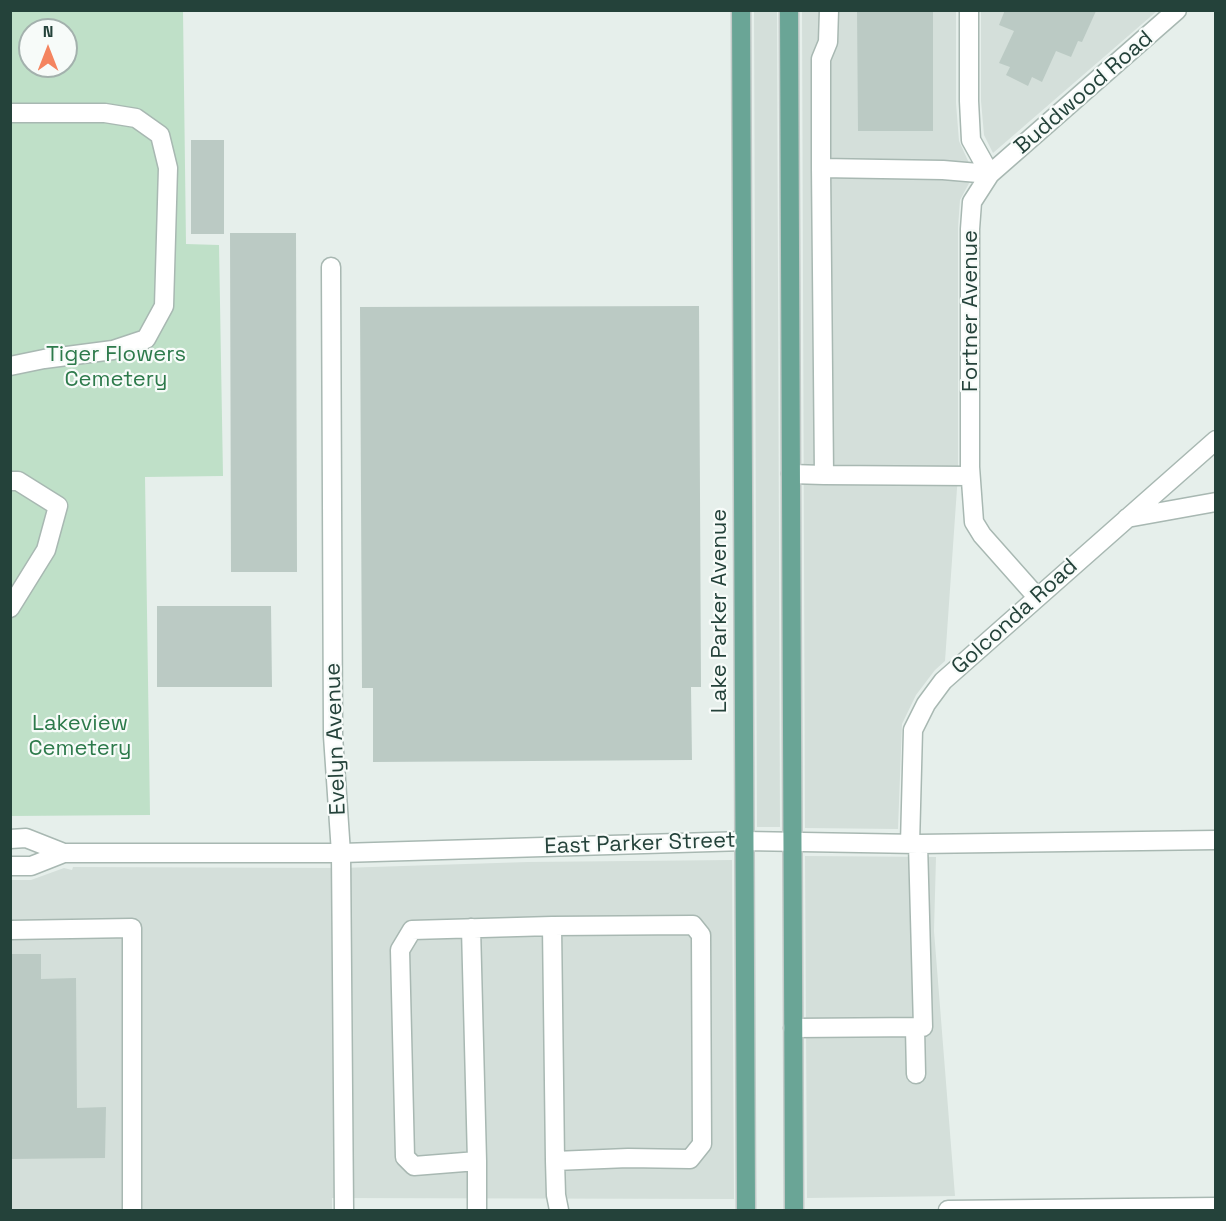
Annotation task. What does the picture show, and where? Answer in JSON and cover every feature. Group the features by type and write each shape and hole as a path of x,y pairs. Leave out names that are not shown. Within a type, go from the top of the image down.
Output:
{"main road":[{"name":"Lake Parker Avenue","path":"741,10 746,1210"},
{"path":"789,10 794,1210"}],"street":[{"path":"824,475 821,59 828,42 829,10"},
{"path":"969,10 971,140 990,174"},
{"name":"Buddwood Road","path":"990,174 1178,10"},
{"path":"10,113 105,113 136,118 160,135 168,168 164,306 146,339 113,350 44,358 10,366"},
{"path":"821,168 943,170 990,174"},
{"name":"Fortner Avenue","path":"990,174 972,202 970,229 970,476 974,522 982,535 1037,597"},
{"name":"Evelyn Avenue","path":"330,267 333,736 341,854 344,1210"},
{"name":"Golconda Road","path":"915,1028 923,1027 914,844 913,730 926,704 943,681 1215,440"},
{"path":"791,474 970,476"},
{"path":"10,481 18,481 58,506 46,550 10,608"},
{"path":"1127,518 1215,502"},
{"name":"East Parker Street","path":"10,838 26,838 64,853 341,854 745,841 914,844 1215,840"},
{"name":"East Parker Street","path":"10,866 31,866 64,853"},
{"path":"477,1161 414,1166 405,1156 400,950 412,930 693,925 701,935 702,1144 690,1159 628,1158 555,1161"},
{"path":"552,926 555,1161 559,1210"},
{"path":"10,930 132,928 132,1210"},
{"path":"471,928 477,1210"},
{"path":"793,1028 915,1028 916,1074"},
{"path":"948,1210 1215,1207"}],"shaded area":[{"path":"754,11 777,11 780,827 757,827"},
{"path":"802,11 956,11 956,103 959,141 974,174 960,200 958,228 958,474 945,661 916,695 902,724 898,829 805,828"},
{"path":"981,11 1157,11 993,153 984,135 981,101"},
{"path":"805,856 936,857 934,931 955,1196 807,1198"},
{"path":"732,860 734,1199 332,1198 332,1210 11,1210 10,880 31,880 64,868 72,870 73,867 341,868 528,862"}],"green space":[{"name":"Tiger Flowers Cemetery","path":"10,11 183,11 186,244 219,245 223,476 145,477 150,815 11,816"}],"building":[{"path":"857,10 933,10 933,131 858,131"},
{"path":"1005,10 1096,11 1082,42 1078,41 1071,57 1056,51 1042,82 1032,77 1028,86 1006,75 1010,67 999,63 1014,31 999,25"},
{"path":"191,140 224,140 224,234 191,234"},
{"path":"230,233 296,233 297,572 231,572"},
{"path":"699,306 701,687 691,687 692,760 373,762 373,688 362,688 360,307"},
{"path":"157,606 271,606 272,687 157,687"},
{"path":"10,954 41,954 41,979 76,978 77,1108 106,1107 105,1158 10,1159"}],"park label":[{"name":"Lakeview Cemetery","path":"80,736"}]}
